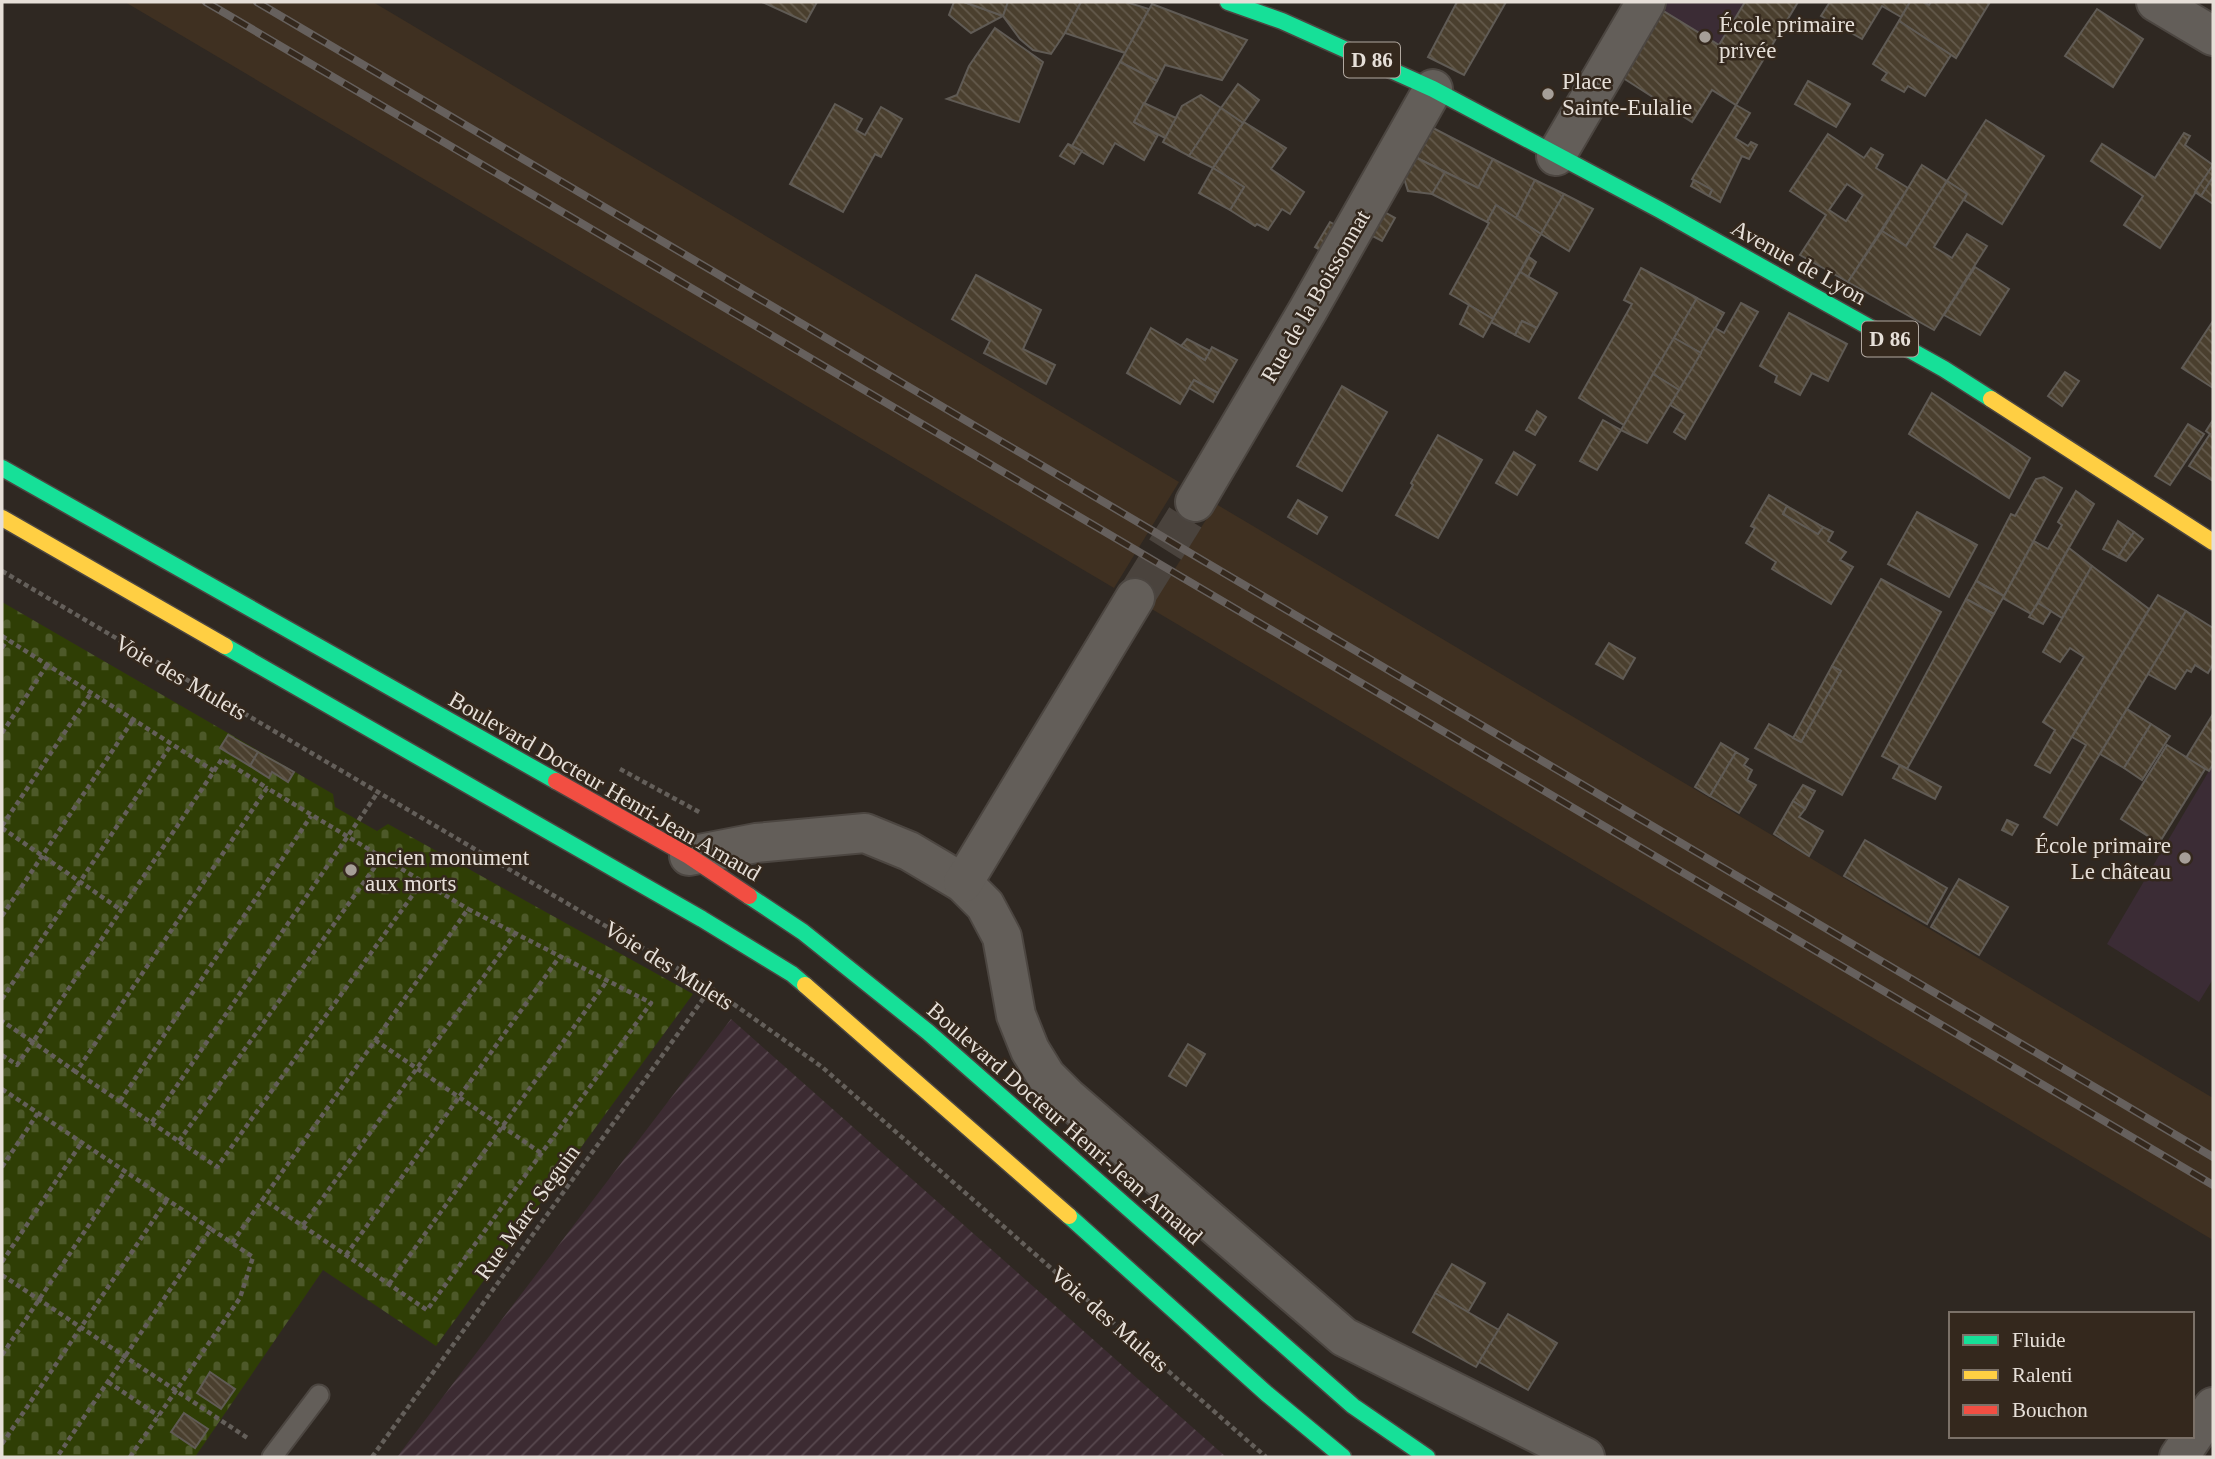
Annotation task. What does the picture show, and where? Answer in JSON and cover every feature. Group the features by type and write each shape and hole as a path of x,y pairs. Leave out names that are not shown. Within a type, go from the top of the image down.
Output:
{"main road":[{"name":"D 86","path":"1228,2 1286,11 1352,51 1446,97"},
{"name":"Avenue de Lyon","path":"1446,97 1660,210 1944,369 2213,542"},
{"name":"Boulevard Docteur Henri-Jean Arnaud","path":"2,468 688,856 803,932 928,1032 1353,1406 1427,1457"},
{"path":"2,519 702,919 792,974 1146,1284 1267,1394 1343,1457"}],"street":[{"path":"1556,156 1646,2"},
{"path":"2156,2 2213,36"},
{"name":"Rue de la Boissonnat","path":"1195,502 1308,310 1446,97"},
{"path":"963,883 1135,598"},
{"path":"688,856 756,843 865,833 909,851 963,883 985,905 1003,937 1016,1015 1030,1050 1046,1076 1067,1097 1344,1337 1586,1457"},
{"path":"2194,1435 2213,1407"},
{"path":"2179,1457 2192,1438"}],"lane":[{"path":"273,1457 319,1395"}],"path":[{"name":"Voie des Mulets","path":"2,571 711,988 822,1067 1266,1457"},
{"path":"2,648 4,638 214,771"},
{"path":"2,733 47,665"},
{"path":"91,693 2,827 121,909"},
{"path":"2,916 133,720"},
{"path":"2,999 171,745"},
{"path":"2,1055 17,1065 222,759 311,816 468,909 650,1003 427,1310 263,1199"},
{"path":"76,1072 267,788"},
{"path":"152,1122 377,792"},
{"path":"120,1101 311,816"},
{"path":"178,1141 382,857"},
{"path":"2,1021 217,1167 422,882"},
{"path":"232,1242 468,909"},
{"path":"302,1226 514,935"},
{"path":"346,1255 560,956"},
{"path":"389,1284 607,981"},
{"name":"Rue Marc Seguin","path":"372,1457 711,988"},
{"path":"375,1040 541,1153"},
{"path":"2,1089 253,1257 240,1298 130,1457"},
{"path":"2,1167 37,1113"},
{"path":"2,1262 82,1142"},
{"path":"2,1354 125,1171"},
{"path":"2,1444 167,1200"},
{"path":"57,1457 211,1229"},
{"path":"2,1275 273,1457"},
{"path":"108,1382 159,1416"}],"shaded area":[{"path":"125,2 373,2 1179,482 1114,588"},
{"name":"École primaire privée","path":"1655,2 1798,2 1736,105 1712,91 1692,122 1620,76"},
{"path":"1216,504 2213,1098 2213,1240 1150,608"},
{"name":"École primaire Le château","path":"2213,764 2213,979 2199,1002 2107,944"},
{"path":"731,1019 1226,1457 397,1457"}],"green space":[{"path":"2,602 333,794 335,807 377,831 388,824 693,994 436,1346 323,1270 195,1457 2,1457"}],"building":[{"path":"762,2 817,2 806,22"},
{"path":"954,2 964,2 1003,16 971,33 949,15"},
{"path":"964,2 1008,2 1003,16"},
{"path":"1008,2 1081,2 1051,54 1033,50 1020,39 1003,16"},
{"path":"1081,2 1126,2 1149,9 1125,53 1065,33"},
{"path":"1457,2 1506,2 1464,75 1428,57"},
{"name":"École primaire privée","path":"1745,2 1798,2 1736,105 1712,90 1692,122 1620,76 1660,9 1719,45"},
{"path":"1830,2 1910,2 1901,17 1882,6 1862,39 1821,16"},
{"path":"1910,2 1929,5 1931,2 1990,2 1956,58 1899,21"},
{"path":"1152,4 1247,40 1222,80 1165,65 1157,81 1120,62"},
{"path":"2097,9 2143,39 2113,87 2065,56"},
{"path":"1899,21 1951,55 1925,96 1908,86 1904,92 1882,80 1887,73 1873,64"},
{"path":"995,28 1043,62 1019,122 947,99 957,95 969,66"},
{"path":"1120,62 1157,81 1134,122 1158,135 1144,160 1115,143 1103,164 1072,146"},
{"path":"1808,81 1850,104 1836,127 1795,104"},
{"path":"1238,84 1259,100 1243,123 1221,108"},
{"path":"1201,95 1221,108 1189,156 1163,142 1182,106"},
{"path":"1144,103 1176,118 1165,138 1134,122"},
{"path":"835,104 862,119 856,130 865,135 881,107 902,119 881,157 875,154 843,212 790,184"},
{"path":"1736,105 1750,113 1735,138 1748,146 1751,142 1757,145 1749,159 1742,156 1720,202 1709,196 1712,190 1692,179"},
{"path":"1221,108 1243,123 1213,168 1189,156"},
{"path":"1986,120 2044,156 2002,224 1964,200 1967,194 1947,181"},
{"path":"1244,122 1286,148 1271,169 1304,192 1290,214 1282,209 1268,230 1257,224 1255,226 1230,210 1244,187 1213,168"},
{"path":"1431,127 1493,159 1478,188 1415,157"},
{"path":"2184,133 2190,136 2185,145 2213,165 2160,248 2124,225 2143,196 2091,161 2102,144 2155,178"},
{"path":"1828,134 1864,158 1871,148 1883,155 1876,168 1908,188 1848,282 1800,255 1826,215 1790,191","holes":["1847,184 1863,195 1846,221 1829,210"]},
{"path":"1068,144 1082,151 1074,164 1060,156"},
{"path":"1415,157 1445,172 1432,194 1408,191 1404,178"},
{"path":"1493,159 1535,180 1516,218 1496,205 1487,222 1432,194 1445,172 1478,188"},
{"path":"1922,165 1947,181 1906,246 1882,231"},
{"path":"2213,165 2213,177 2201,196 2195,192"},
{"path":"1213,168 1244,187 1230,210 1199,193"},
{"path":"2213,177 2213,204 2201,196"},
{"path":"1535,180 1564,194 1541,234 1516,218"},
{"path":"1694,180 1712,190 1709,196 1691,186"},
{"path":"1947,181 1967,194 1934,247 1952,258 1967,234 1987,246 1934,330 1848,282 1882,231 1906,246"},
{"path":"1564,194 1593,209 1569,251 1541,234"},
{"path":"1496,205 1541,234 1493,319 1450,294"},
{"path":"1377,208 1395,218 1382,241 1363,231"},
{"path":"1330,222 1344,230 1330,255 1315,247"},
{"path":"1529,257 1536,262 1528,277 1520,272"},
{"path":"1975,267 2009,289 1980,335 1944,315"},
{"path":"1641,268 1697,298 1624,425 1579,398 1632,304 1624,300"},
{"path":"1520,272 1557,293 1537,328 1522,321 1515,335 1491,322"},
{"path":"976,275 1041,310 1023,349 1055,365 1046,384 984,353 990,341 952,319"},
{"path":"1697,298 1724,313 1701,353 1674,338"},
{"path":"1741,303 1758,312 1685,439 1674,432 1685,414 1670,405 1715,328 1724,333"},
{"path":"1469,305 1493,319 1483,337 1460,324"},
{"path":"1789,313 1847,344 1828,381 1812,373 1800,395 1775,382 1777,376 1760,366"},
{"path":"1522,321 1537,328 1529,342 1515,335"},
{"path":"2213,321 2213,388 2182,368"},
{"path":"1151,328 1205,360 1212,347 1237,360 1218,393 1194,380 1180,404 1127,373"},
{"path":"1674,338 1701,353 1679,390 1653,374"},
{"path":"1187,339 1210,351 1205,360 1181,346"},
{"path":"2065,372 2079,381 2062,406 2048,396"},
{"path":"1653,374 1679,390 1647,443 1621,430"},
{"path":"1194,380 1218,393 1213,402 1189,388"},
{"path":"1342,386 1387,412 1342,491 1297,466"},
{"path":"1932,393 2030,458 2009,498 1909,434"},
{"path":"1537,411 1546,417 1535,435 1526,430"},
{"path":"1603,420 1621,430 1597,470 1580,461"},
{"path":"2213,420 2213,481 2189,466 2210,434 2206,431"},
{"path":"2188,424 2204,434 2170,485 2155,476"},
{"path":"1438,435 1482,460 1438,538 1396,515"},
{"path":"1514,452 1535,465 1517,495 1496,483"},
{"path":"2044,477 2062,488 2004,596 1976,581 2011,514 2015,516 2036,479"},
{"path":"2076,491 2094,504 2031,614 2003,598 2034,541 2048,549 2062,525 2058,522"},
{"path":"1769,495 1787,506 1783,514 1818,534 1823,527 1833,532 1828,541 1846,552 1840,560 1853,567 1831,604 1772,569 1776,562 1746,543 1755,528 1751,526"},
{"path":"1298,500 1327,517 1317,534 1288,517"},
{"path":"1787,506 1823,527 1818,534 1783,514"},
{"path":"1917,512 1977,545 1949,597 1888,564"},
{"path":"2118,521 2134,532 2118,557 2103,549"},
{"path":"2134,532 2143,539 2126,561 2118,557"},
{"path":"2069,548 2092,566 2062,618 2038,603"},
{"path":"2092,566 2149,609 2050,773 2035,765 2055,730 2043,722 2084,657 2070,648 2060,662 2043,652"},
{"path":"1881,579 1941,612 1842,795 1755,748 1769,724 1801,742 1841,671 1832,666"},
{"path":"1976,581 2004,596 1994,614 1966,599"},
{"path":"2158,595 2186,611 2057,825 2044,817 2086,745 2072,737"},
{"path":"1966,599 1994,614 1907,769 1882,756"},
{"path":"2038,603 2051,611 2043,624 2029,617"},
{"path":"2186,611 2213,628 2213,664 2208,673 2195,665 2191,672 2187,670 2175,689 2148,674"},
{"path":"1609,643 1635,658 1623,679 1596,664"},
{"path":"1832,666 1841,671 1801,742 1793,738"},
{"path":"2127,709 2151,724 2124,768 2100,754"},
{"path":"2213,714 2213,764 2209,771 2186,758"},
{"path":"2151,724 2170,736 2142,780 2124,768"},
{"path":"228,735 258,752 250,766 220,748"},
{"path":"1721,743 1736,752 1710,796 1695,787"},
{"path":"2167,745 2205,769 2159,843 2121,819"},
{"path":"258,752 294,772 288,782 272,772 269,778 250,766"},
{"path":"1736,752 1748,759 1744,765 1752,770 1747,780 1756,785 1739,813 1710,796"},
{"path":"1900,765 1941,787 1935,799 1893,778"},
{"path":"1803,785 1815,791 1805,809 1793,801"},
{"path":"1793,801 1805,809 1799,817 1823,831 1809,856 1774,834"},
{"path":"2007,820 2018,825 2012,835 2002,830"},
{"path":"1865,840 1947,888 1927,924 1844,876"},
{"path":"1959,879 2008,907 1979,955 1931,927"},
{"path":"1188,1044 1205,1054 1186,1086 1169,1076"},
{"path":"1452,1264 1485,1283 1468,1312 1435,1293"},
{"path":"1435,1293 1499,1330 1476,1367 1413,1332"},
{"path":"1508,1314 1557,1343 1528,1390 1479,1362"},
{"path":"210,1372 235,1389 221,1409 197,1393"},
{"path":"184,1413 208,1429 195,1448 171,1432"}],"tunnel":[{"path":"1135,598 1195,502"}],"railway":[{"path":"206,2 2213,1185"},
{"path":"257,2 2213,1157"}],"traffic: fast":[{"path":"1228,2 1282,21 1433,89 1660,210 1944,369 1991,399"},
{"path":"2,468 556,781"},
{"path":"225,646 702,919 792,974 805,985"},
{"path":"749,896 803,932 928,1032 1353,1406 1427,1457"},
{"path":"1069,1216 1267,1394 1343,1457"}],"traffic: slow":[{"path":"1991,399 2213,542"},
{"path":"2,518 225,646"},
{"path":"805,985 1069,1216"}],"traffic: jam":[{"path":"556,781 689,856 749,896"}],"place":[{"name":"École primaire privée","path":"1705,37"},
{"name":"Place Sainte-Eulalie","path":"1548,94"},
{"name":"École primaire Le château","path":"2185,858"},
{"name":"ancien monument aux morts","path":"351,870"}]}
